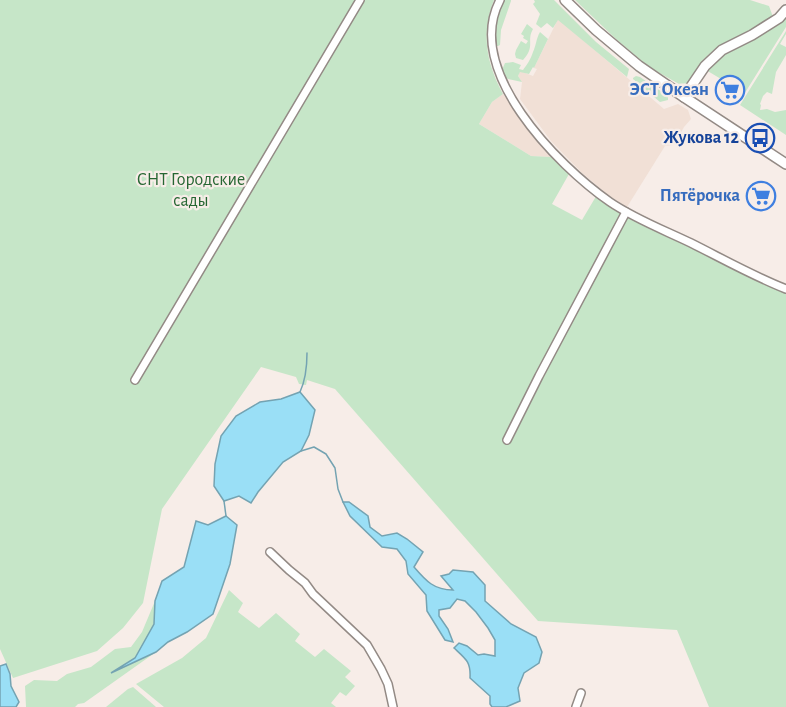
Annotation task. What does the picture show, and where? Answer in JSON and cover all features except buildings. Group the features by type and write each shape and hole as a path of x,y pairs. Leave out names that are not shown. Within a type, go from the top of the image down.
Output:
{"main road":[{"path":"565,0 626,56 786,164"},
{"path":"684,97 705,66 722,50 752,35 779,18 786,10"}],"street":[{"path":"135,380 360,0"},
{"path":"500,0 492,24 491,40 495,62 507,91 543,142 566,166 598,193 626,212 786,289"},
{"path":"507,440 626,212"},
{"path":"270,552 305,583 313,594 367,645 388,684 393,707"},
{"path":"576,707 581,693"}],"shaded area":[{"path":"558,19 664,109 678,104 688,110 691,119 674,145 665,146 627,207 608,195 581,172 551,141 520,99 522,82 518,76 520,71 533,76 537,69 534,68"},
{"path":"503,94 551,157 531,156 479,124 492,102"}],"green space":[{"name":"СНТ Городские сады","path":"0,0 494,0 488,24 487,48 493,71 503,94 492,102 479,124 531,156 551,157 569,174 552,204 582,220 598,193 611,203 786,289 786,707 709,707 677,630 538,621 335,389 307,380 306,385 299,384 296,377 261,367 162,509 143,603 123,628 97,651 13,678 0,649"},
{"path":"503,0 511,1 501,30 500,45 496,46 495,28"},
{"path":"534,0 554,0 596,42 629,69 627,77 558,20 553,28 547,23 541,28 536,24 540,14 533,4"},
{"path":"575,0 750,0 769,6 773,17 759,27 716,48 703,60 688,83 679,84 649,67"},
{"path":"786,17 786,27 738,104 735,102 742,88 706,70 724,53 771,29"},
{"path":"527,24 533,29 529,51 523,60 516,58 515,54 521,41 526,44 528,41 521,34"},
{"path":"786,31 780,44 786,47 786,55 776,72 772,94 767,92 763,96 760,110 767,109 775,112 786,110 786,135 740,105"},
{"path":"540,32 548,39 534,68 529,74 520,72 518,76 522,82 504,78 502,70 505,63 513,62 521,65 519,69 523,70 531,57"},
{"path":"636,76 668,96 668,100 660,102 633,79"},
{"path":"229,590 243,603 238,612 259,628 276,613 300,634 295,641 315,657 324,649 351,671 345,677 355,686 346,696 340,692 331,703 336,707 164,707 136,684 182,658 206,638"},
{"path":"155,601 154,624 142,648 135,658 117,670 156,652 75,707 26,707 25,686 34,680 57,681 67,674 91,667 115,649 131,647 142,632"},
{"path":"133,687 156,707 106,707 128,689"}],"water":[{"path":"300,392 315,410 309,435 301,451 283,462 251,503 239,496 224,501 214,486 215,464 221,436 236,416 260,402 281,399"},
{"path":"343,502 349,502 368,516 370,527 382,536 397,533 423,552 414,567 435,586 453,590 441,576 453,570 473,572 485,585 485,601 511,624 536,637 542,652 539,663 524,673 518,688 520,701 506,707 492,707 490,696 470,678 467,661 454,648 459,643 478,655 495,656 495,640 476,612 465,601 457,599 450,608 439,610 439,616 453,642 445,640 427,611 426,595 408,574 406,561 397,549 382,547 350,516"},
{"path":"226,516 237,525 230,564 213,614 156,652 111,673 135,658 154,624 155,601 162,581 184,567 196,521 208,525"},
{"path":"6,664 11,686 19,702 16,707 0,707 0,666"}],"waterway":[{"path":"300,392 306,373 307,353"},
{"path":"301,451 314,447 326,454 335,468 338,489 343,502"},
{"path":"224,501 226,516"}],"place":[{"name":"ЭСТ Океан","path":"730,90"},
{"name":"Жукова 12","path":"760,138"},
{"name":"Пятёрочка","path":"761,196"}]}
